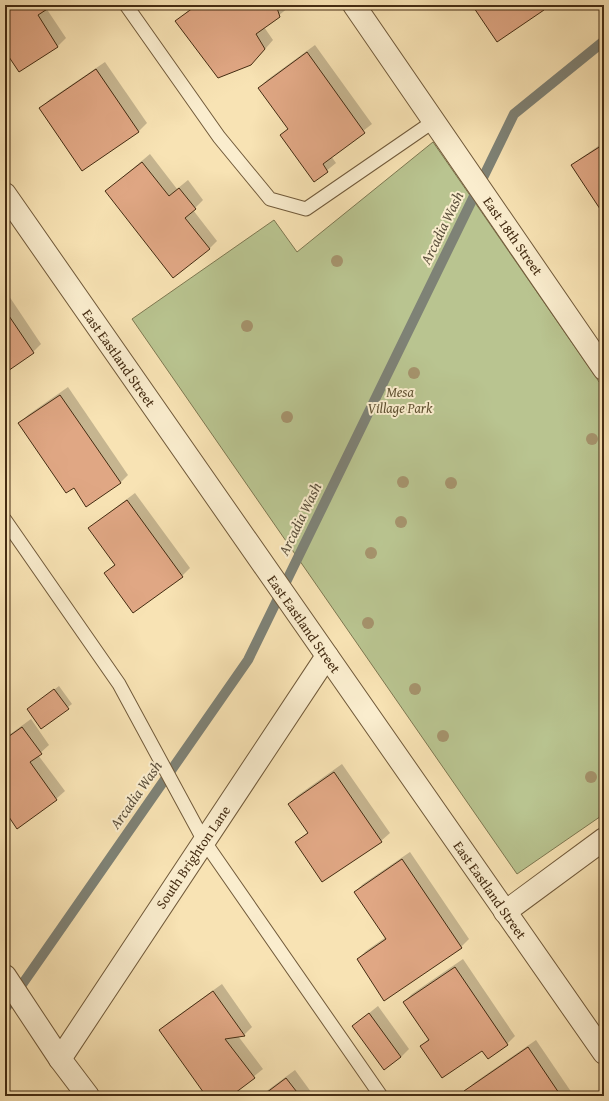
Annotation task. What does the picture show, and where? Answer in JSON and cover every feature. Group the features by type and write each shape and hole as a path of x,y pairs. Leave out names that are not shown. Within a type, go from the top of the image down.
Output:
{"street":[{"name":"East 18th Street","path":"354,5 604,369"},
{"name":"East Eastland Street","path":"5,194 604,1053"},
{"name":"South Brighton Lane","path":"60,1059 327,656"},
{"path":"505,912 604,839"},
{"path":"5,976 60,1059 88,1096"}],"lane":[{"path":"126,5 219,137 270,199 306,209 434,121"},
{"path":"5,520 119,684 204,841 381,1096"}],"green space":[{"name":"Mesa Village Park","path":"433,142 604,389 604,814 517,874 132,319 274,220 297,252"}],"building":[{"path":"5,5 52,6 38,15 58,47 19,72 5,51"},
{"path":"197,5 276,5 280,17 256,34 265,49 251,65 218,78 175,21"},
{"path":"472,5 540,5 544,10 497,42"},
{"path":"307,52 365,133 323,164 328,172 314,182 280,135 288,129 258,88"},
{"path":"96,69 139,132 82,171 39,108"},
{"path":"604,144 604,215 571,165"},
{"path":"142,162 169,196 179,188 196,209 185,218 210,249 173,278 105,191"},
{"path":"5,310 34,353 5,373"},
{"path":"60,395 121,483 86,507 74,488 66,493 18,423"},
{"path":"127,500 183,577 133,613 104,573 115,565 88,528"},
{"path":"54,689 69,709 41,729 27,709"},
{"path":"22,727 42,754 30,762 57,800 17,829 5,811 5,739"},
{"path":"334,772 382,842 322,882 295,842 308,833 288,804"},
{"path":"402,859 462,948 384,1001 357,959 386,939 354,892"},
{"path":"455,967 508,1045 488,1059 482,1051 442,1078 420,1046 429,1040 403,1002"},
{"path":"213,991 245,1036 225,1039 255,1078 231,1096 206,1096 159,1030"},
{"path":"369,1013 401,1057 384,1070 352,1026"},
{"path":"528,1047 561,1096 468,1096 464,1091"},
{"path":"286,1078 300,1096 262,1096"}],"waterway":[{"name":"Arcadia Wash","path":"5,1009 248,660 514,114 604,41"}]}
